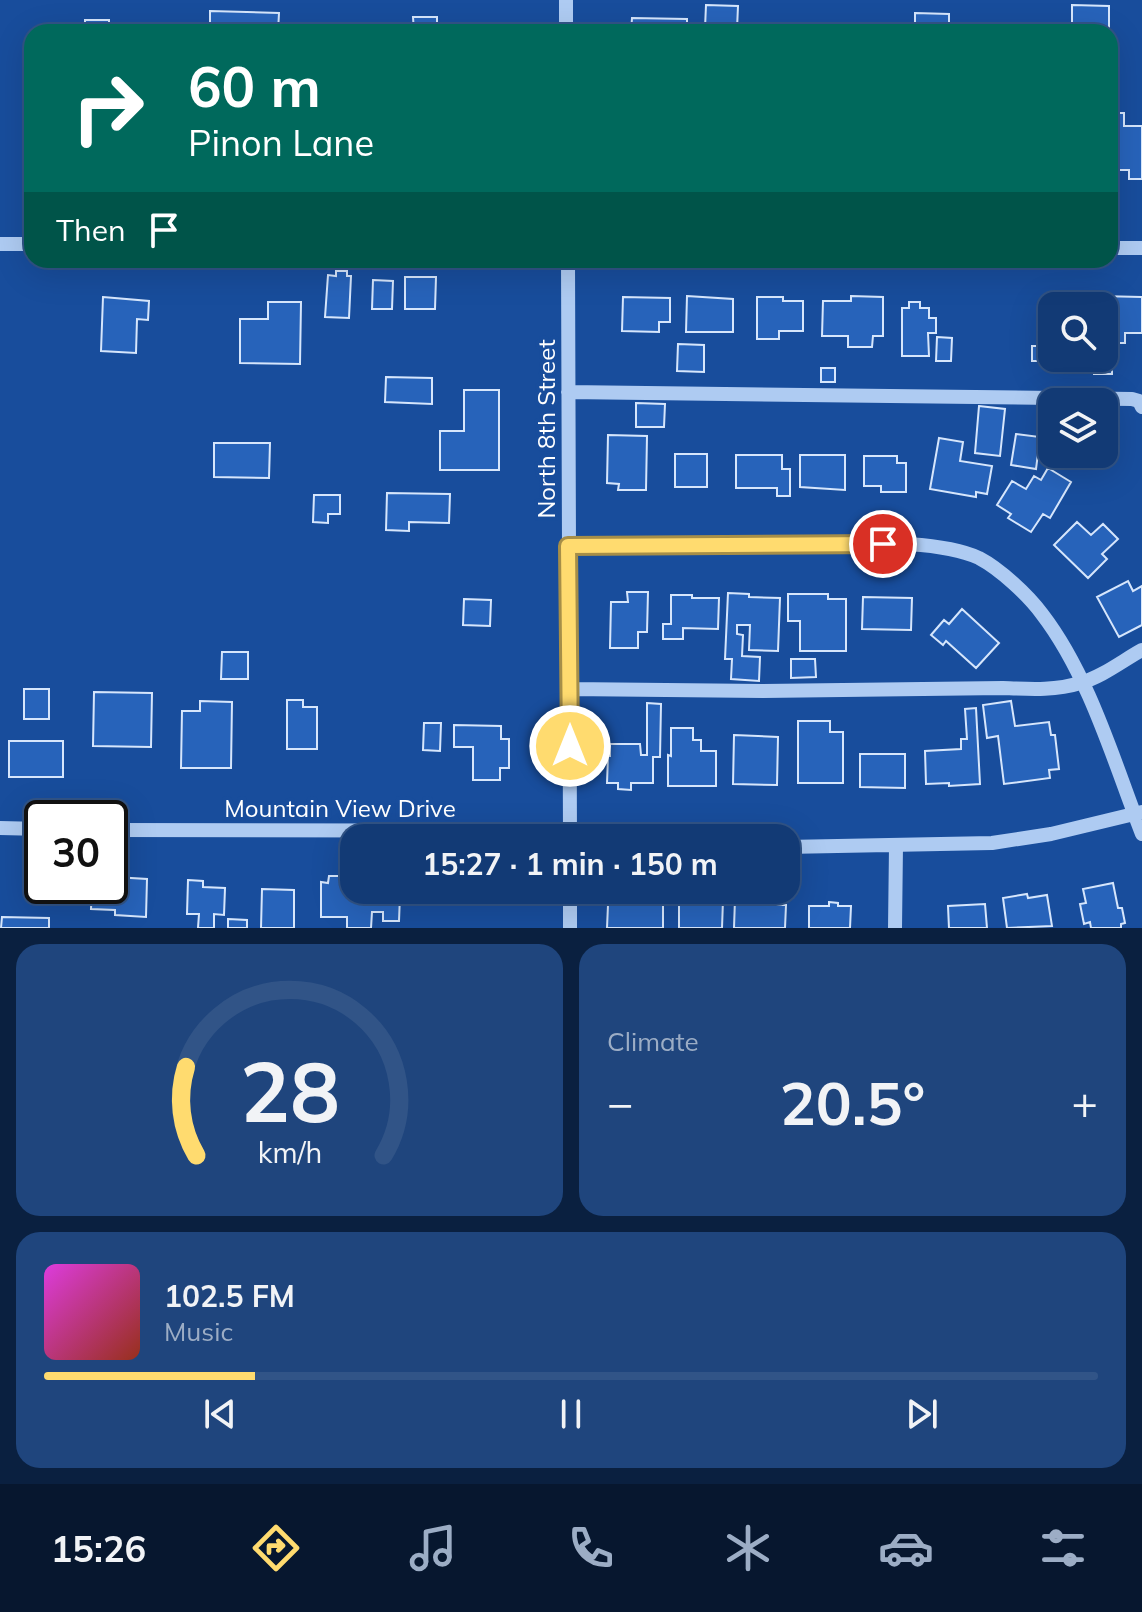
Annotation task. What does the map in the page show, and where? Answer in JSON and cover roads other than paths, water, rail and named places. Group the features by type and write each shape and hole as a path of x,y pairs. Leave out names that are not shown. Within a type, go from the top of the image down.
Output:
{"street":[{"path":"566,0 566,24"},
{"path":"0,244 24,244"},
{"path":"1118,248 1142,248"},
{"name":"North 8th Street","path":"568,268 570,824"},
{"path":"568,392 1132,399 1139,401 1142,407"},
{"path":"568,546 883,544 951,549 979,558 1032,602 1056,633 1083,682 1138,813 1142,834"},
{"path":"569,689 763,691 1065,687 1083,682 1142,650"},
{"path":"800,847 992,843 1051,834 1138,813"},
{"path":"0,828 24,829"},
{"name":"Mountain View Drive","path":"128,830 340,832"},
{"path":"895,928 896,846"},
{"path":"570,904 570,928"}]}
